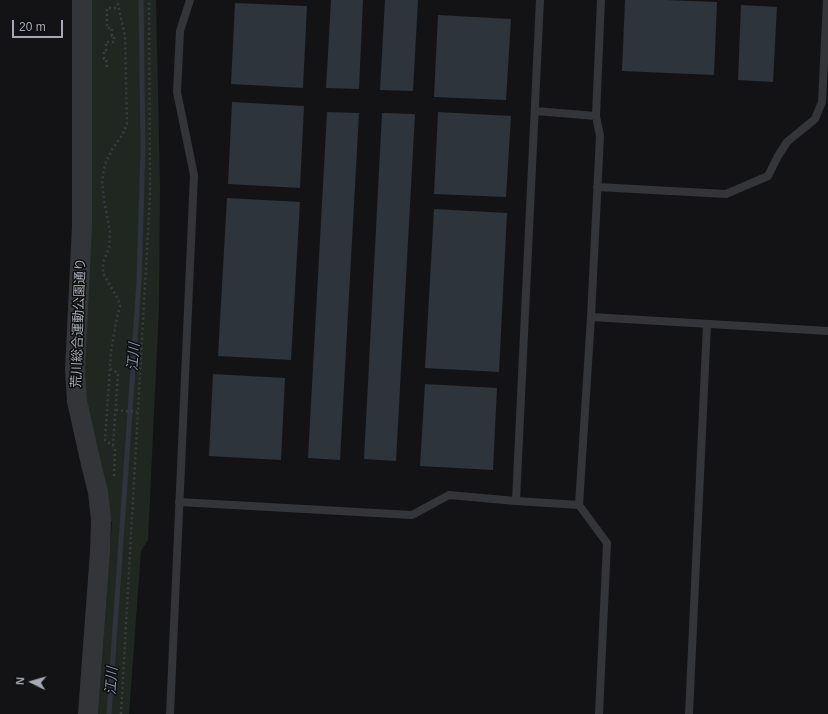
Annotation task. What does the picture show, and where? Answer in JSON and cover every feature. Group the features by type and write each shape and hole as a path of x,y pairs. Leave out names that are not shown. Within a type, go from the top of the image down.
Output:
{"street":[{"name":"荒川総合運動公園通り","path":"82,0 82,226 75,370 76,401 98,492 101,520 88,714"}],"lane":[{"path":"170,714 194,175 177,92 180,31 190,0"},
{"path":"516,501 540,0"},
{"path":"599,714 607,543 579,505 591,317 600,136 596,116 600,0"},
{"path":"597,187 726,194 768,176 787,142 815,120 822,102 827,0"},
{"path":"535,111 596,116"},
{"path":"591,317 828,331"},
{"path":"689,714 707,324"},
{"path":"179,502 412,515 449,495 579,505"}],"path":[{"path":"113,445 105,440 111,352 120,306 118,299 103,273 103,264 109,248 110,232 102,181 105,164 112,148 123,134 127,123 125,36 117,0"},
{"path":"121,714 136,412 150,196 149,0"},
{"path":"107,67 106,59 104,59 104,50 106,50 106,42 114,42 114,36 112,36 112,28 107,28 107,8 118,8"},
{"path":"110,369 118,373 117,410 113,445 116,453 114,480"},
{"path":"117,410 136,412"}],"shaded area":[{"path":"89,0 156,0 160,186 159,307 148,540 141,551 129,714 98,714 112,522 109,521 84,402"},
{"path":"331,0 363,0 359,89 326,88"},
{"path":"385,0 418,0 413,91 380,90"},
{"path":"625,0 717,2 714,75 622,71"},
{"path":"235,3 307,6 303,88 231,84"},
{"path":"741,5 777,7 773,82 738,80"},
{"path":"438,15 511,19 506,100 434,97"},
{"path":"232,102 304,106 300,188 228,184"},
{"path":"327,112 359,113 340,460 308,458"},
{"path":"438,112 511,116 506,197 434,194"},
{"path":"382,113 415,114 396,461 364,459"},
{"path":"227,198 300,202 291,360 218,356"},
{"path":"434,209 507,213 499,372 425,368"},
{"path":"213,374 285,378 281,460 209,456"},
{"path":"425,384 497,388 493,470 420,466"}],"waterway":[{"name":"江川","path":"109,714 139,282 143,148 141,0"}]}
